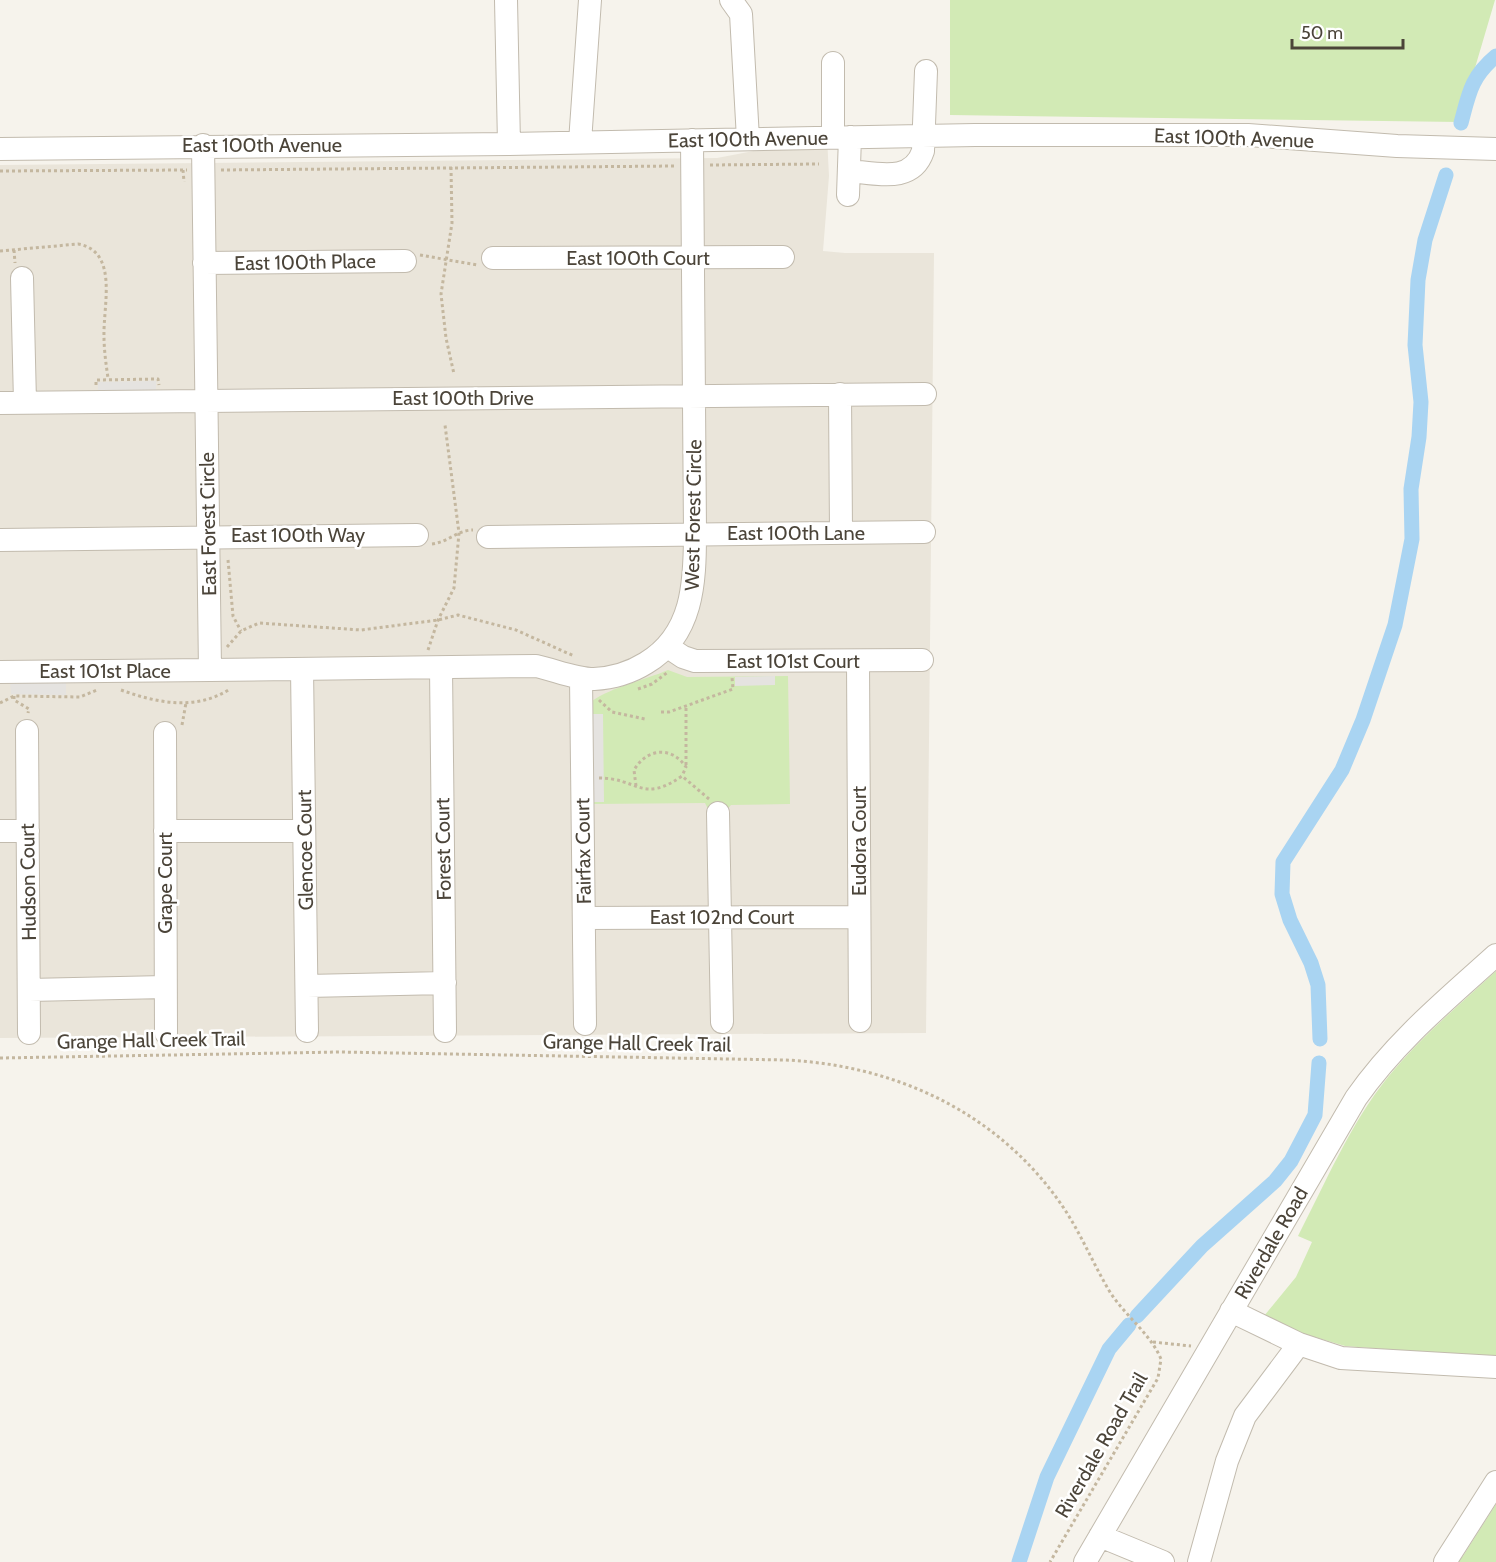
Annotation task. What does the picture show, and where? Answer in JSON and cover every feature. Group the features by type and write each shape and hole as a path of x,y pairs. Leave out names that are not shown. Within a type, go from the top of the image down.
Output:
{"street":[{"path":"506,0 509,144"},
{"path":"580,142 590,0"},
{"path":"731,0 741,14 748,139"},
{"path":"833,63 842,137 849,171 848,195"},
{"path":"849,171 891,175 906,173 920,162 923,151 926,72"},
{"name":"East 100th Avenue","path":"0,149 203,145 509,144 923,136 1248,135 1397,146 1496,149"},
{"name":"West Forest Circle","path":"432,668 578,667 626,674 657,657 668,647 681,628 693,593 695,533 692,140"},
{"name":"East Forest Circle","path":"203,145 193,170 204,263 210,670"},
{"name":"East 100th Court","path":"493,258 783,257"},
{"name":"East 100th Place","path":"204,263 405,261"},
{"path":"22,278 25,402"},
{"path":"840,394 841,532"},
{"name":"East 100th Drive","path":"0,403 925,394"},
{"name":"East 100th Lane","path":"488,537 924,532"},
{"name":"East 100th Way","path":"0,540 207,535 417,535"},
{"name":"East 101st Court","path":"668,647 682,657 695,661 922,660"},
{"name":"Eudora Court","path":"858,661 860,1021"},
{"name":"Fairfax Court","path":"578,667 582,777 585,1024"},
{"path":"210,670 432,668"},
{"name":"Forest Court","path":"432,668 446,1031"},
{"name":"Glencoe Court","path":"302,669 307,1031"},
{"name":"East 101st Place","path":"0,672 210,670"},
{"name":"Hudson Court","path":"27,731 29,1032"},
{"name":"Grape Court","path":"165,733 166,1033"},
{"path":"718,813 722,1022"},
{"path":"0,831 27,831"},
{"path":"165,831 304,831"},
{"name":"East 102nd Court","path":"584,918 860,917"},
{"name":"Riverdale Road","path":"1085,1562 1332,1137 1376,1069 1400,1042 1496,955"},
{"path":"307,986 445,983"},
{"path":"29,990 165,987"},
{"path":"1231,1311 1299,1344 1341,1358 1496,1367"},
{"path":"1199,1562 1227,1461 1245,1416 1299,1344"},
{"path":"1445,1562 1496,1482"},
{"path":"1100,1536 1163,1562"}],"path":[{"path":"0,171 819,164"},
{"path":"452,167 452,223 441,294 446,338 454,374"},
{"path":"184,187 193,170"},
{"path":"0,251 78,244 90,246 100,257 106,272 104,337 108,378"},
{"path":"405,261 423,254 475,266 493,258"},
{"path":"96,391 96,380 108,378 158,379 159,390"},
{"path":"432,668 438,620 454,588 459,533 445,425"},
{"path":"417,535 425,545 445,543 464,530 478,531 488,537"},
{"path":"227,555 231,573 232,616 241,631"},
{"path":"226,649 241,631 259,622 360,630 438,620 458,615 516,630 578,667"},
{"path":"636,690 676,670"},
{"path":"661,712 686,706 706,696 733,689 732,676 723,676"},
{"path":"116,688 162,702 186,703 218,697 233,687"},
{"path":"0,703 14,696 80,697 102,689"},
{"path":"608,697 598,699 612,712 645,719"},
{"path":"582,777 604,778 648,791 664,789 682,776 686,766 686,706"},
{"path":"636,786 634,770 644,756 662,752 680,759 686,766"},
{"path":"682,776 711,800 718,813"},
{"name":"Grange Hall Creek Trail","path":"0,1058 340,1052 785,1060 848,1066 908,1084 962,1110 1020,1156 1059,1202 1082,1237 1107,1287 1152,1342"},
{"path":"1152,1342 1211,1346"},
{"name":"Riverdale Road Trail","path":"1050,1562 1158,1378 1161,1359 1152,1342"}],"shaded area":[{"path":"827,137 829,176 823,251 934,253 926,1033 0,1038 0,165 717,158"},
{"path":"156,381 156,391 98,392 98,382"},
{"path":"775,676 775,685 735,686 735,677"},
{"path":"66,681 66,695 11,694 10,682"},
{"path":"592,714 603,714 604,802 592,802"}],"green space":[{"path":"950,0 1495,0 1459,122 950,115"},
{"path":"668,670 687,677 788,676 790,804 731,805 726,811 709,811 705,803 592,804 592,701 619,688"},
{"path":"1496,971 1496,1358 1345,1346 1301,1333 1264,1316 1296,1277 1312,1242 1298,1236 1339,1154 1374,1095 1413,1049"},
{"path":"1496,1504 1496,1562 1457,1562 1463,1556"}],"waterway":[{"path":"1461,123 1476,79 1496,56"},
{"path":"1320,1039 1318,985 1311,963 1290,920 1282,894 1283,862 1342,770 1363,720 1395,625 1412,539 1411,489 1419,437 1421,402 1415,345 1418,280 1425,240 1446,175"},
{"path":"1137,1316 1202,1246 1275,1181 1291,1161 1315,1115 1319,1063"},
{"path":"1019,1562 1047,1477 1109,1349 1129,1325"}]}
